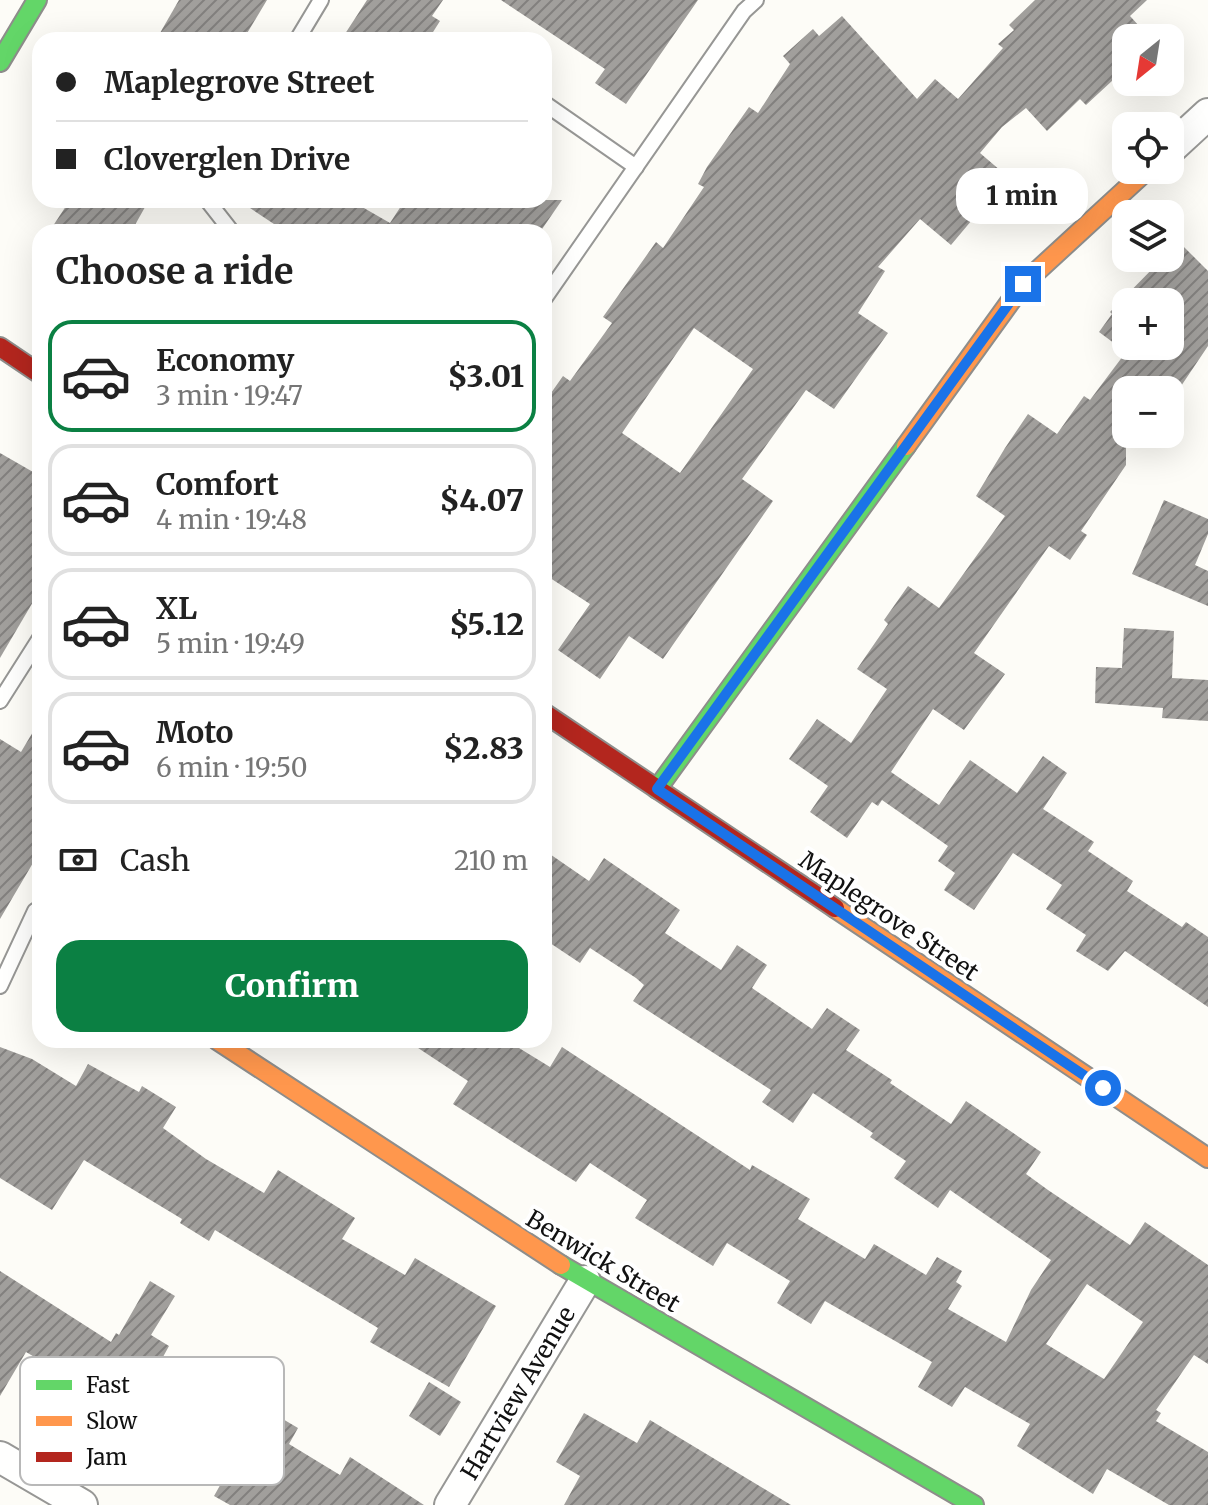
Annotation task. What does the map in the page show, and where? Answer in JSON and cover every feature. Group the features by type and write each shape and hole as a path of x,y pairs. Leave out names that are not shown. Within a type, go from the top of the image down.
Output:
{"street":[{"path":"0,62 37,0"},
{"path":"1184,137 1207,116"},
{"path":"657,789 1023,284 1132,184"},
{"path":"3,356 32,370"},
{"name":"Maplegrove Street","path":"552,718 1208,1158"},
{"name":"Benwick Street","path":"229,1048 585,1281 974,1505"},
{"name":"Hartview Avenue","path":"450,1505 585,1281"},
{"path":"0,1457 20,1469"},
{"path":"48,1485 82,1505"}],"lane":[{"path":"302,32 321,0"},
{"path":"552,288 744,11 756,0"},
{"path":"552,109 636,167"},
{"path":"213,208 226,224"},
{"path":"0,701 32,651"},
{"path":"0,986 32,917"}],"building":[{"path":"179,0 267,0 248,32 161,32"},
{"path":"367,0 443,0 432,16 440,21 433,32 346,32"},
{"path":"501,0 698,0 626,104 595,83 605,69"},
{"path":"1035,0 1147,0 1130,16 1137,24 1112,24 1112,81 1086,105 1080,99 1047,131 1026,108 1002,127 980,153 1008,177 951,245 920,219 878,267 885,271 858,313 888,333 834,409 806,390 742,479 773,501 663,659 629,636 600,679 558,650 590,604 552,579 552,392 563,376 570,381 612,323 603,317 656,242 663,248 704,187 698,184 707,167 749,107 758,113 790,64 783,56 813,29 819,36 842,16 917,99 935,79 958,99 1003,48 998,44 1014,30 1009,25","holes":["694,328 753,369 680,473 622,433"]},
{"path":"552,200 562,200 546,224 274,224 250,208 364,208 390,223 400,208 552,208"},
{"path":"65,208 144,208 136,224 54,224"},
{"path":"1184,247 1208,271 1208,346 1184,382 1184,376 1112,376 1112,448 1126,448 1126,465 1081,531 1087,535 1070,560 1049,546 974,653 1005,674 964,730 933,709 891,772 939,805 970,760 1017,793 1043,756 1067,773 1043,809 1094,842 1088,851 1133,881 1127,891 1182,927 1186,922 1208,937 1208,1007 1125,951 1108,971 1076,951 1086,935 1046,909 1062,885 1013,853 974,910 944,890 955,873 938,861 948,846 882,800 878,806 872,802 847,838 810,812 828,786 789,759 817,719 851,743 887,689 857,669 888,624 884,620 908,586 939,608 1005,516 976,496 1028,414 1057,434 1084,396 1090,400 1120,360 1184,360 1184,288 1134,288 1149,272 1184,272"},
{"path":"1112,314 1112,342 1099,332"},
{"path":"0,453 32,471 32,604 0,658"},
{"path":"1164,500 1208,519 1208,534 1195,565 1208,571 1208,606 1132,574"},
{"path":"1124,628 1174,631 1172,678 1208,680 1208,721 1162,718 1163,708 1095,703 1096,667 1122,668"},
{"path":"32,733 32,865 0,919 0,739 21,752"},
{"path":"552,856 589,881 604,858 680,910 665,933 721,970 737,945 767,965 752,988 812,1029 827,1008 860,1030 846,1050 892,1080 890,1083 951,1124 966,1101 1041,1152 1026,1174 1048,1190 1130,1245 1145,1222 1208,1265 1208,1364 1194,1355 1156,1410 1161,1413 1156,1421 1208,1452 1208,1505 1169,1505 1107,1469 1093,1494 1017,1446 1030,1424 965,1387 952,1407 918,1387 932,1362 825,1301 811,1324 777,1303 790,1281 727,1243 713,1266 635,1218 647,1200 590,1163 576,1182 453,1104 468,1081 418,1048 519,1048 550,1067 562,1047 750,1170 752,1165 810,1199 798,1219 865,1259 874,1244 926,1275 937,1257 962,1271 956,1282 962,1286 948,1309 1006,1342 1031,1290 1051,1260 950,1190 938,1208 894,1178 906,1161 870,1137 873,1133 813,1093 793,1123 762,1102 771,1090 633,1001 644,985 636,978 590,948 580,963 552,944","holes":["1087,1284 1143,1322 1104,1379 1046,1344"]},
{"path":"0,1047 32,1059 76,1086 88,1064 139,1092 142,1086 176,1107 163,1128 206,1159 264,1193 278,1170 355,1218 342,1239 405,1275 415,1258 496,1306 449,1387 370,1342 378,1328 215,1230 209,1241 180,1223 182,1219 84,1160 52,1210 0,1178"},
{"path":"0,1271 111,1342 116,1333 119,1335 150,1281 175,1296 151,1335 169,1346 163,1357 34,1357 26,1352 20,1357 0,1396"},
{"path":"429,1382 461,1402 440,1436 409,1416"},
{"path":"584,1413 637,1443 650,1420 791,1505 564,1505 580,1476 556,1462"},
{"path":"284,1420 298,1428 289,1444 340,1475 350,1457 424,1505 230,1505 214,1496 220,1485 284,1485"}],"traffic: fast":[{"path":"0,62 37,0"},
{"path":"657,789 906,446"},
{"path":"561,1265 974,1505"}],"traffic: slow":[{"path":"906,446 1023,284 1132,184"},
{"path":"835,908 1208,1158"},
{"path":"229,1048 561,1265"}],"traffic: jam":[{"path":"0,347 32,369"},
{"path":"552,718 835,908"}],"route":[{"path":"1023,284 657,789 1103,1088"}]}
